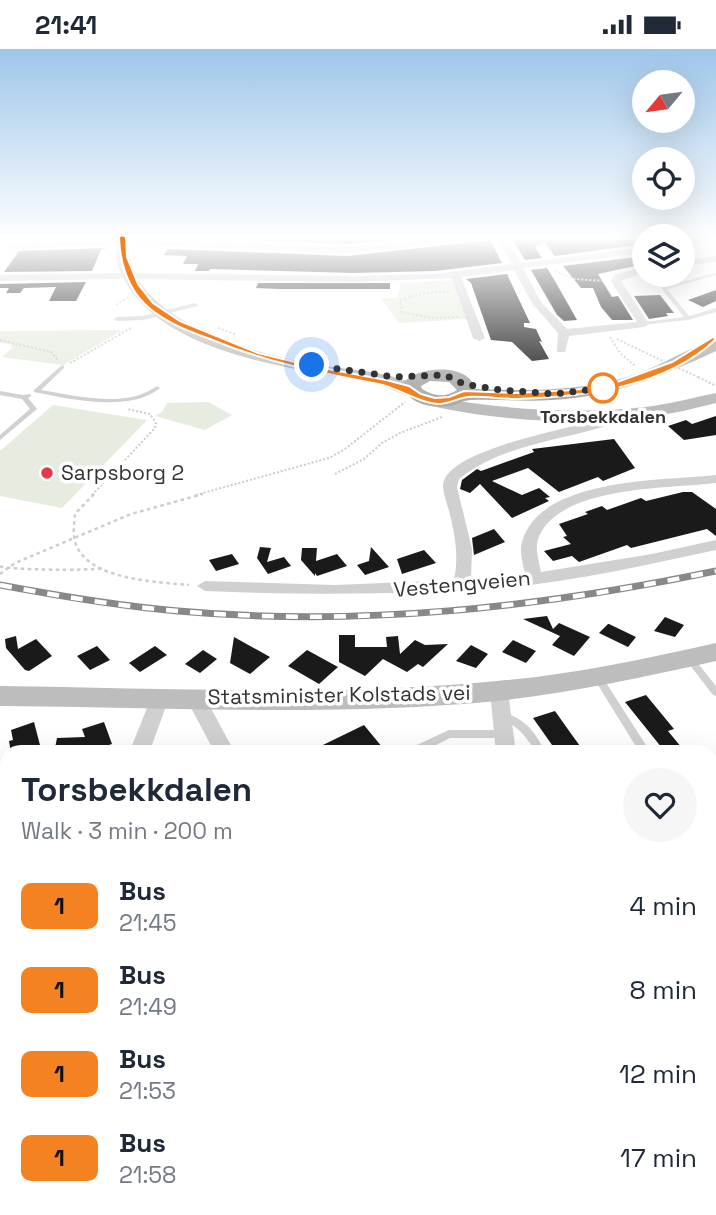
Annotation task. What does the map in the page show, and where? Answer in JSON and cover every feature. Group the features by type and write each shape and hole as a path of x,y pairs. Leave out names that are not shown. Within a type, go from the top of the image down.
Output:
{"main road":[{"path":"694,355 716,339"},
{"path":"466,395 445,375 414,390 440,408 451,400 466,395 514,396 589,391 634,381 716,345"}],"street":[{"path":"145,291 164,313 193,331 255,355 414,390"},
{"path":"532,291 537,303 564,333 604,332 644,324 623,291"},
{"path":"463,294 479,338"},
{"path":"561,350 564,333"},
{"path":"466,395 610,415 654,411 716,398"},
{"path":"461,586 466,555 450,487 452,477 468,464 504,449 586,429 607,421 610,415"},
{"path":"534,577 529,542 542,519 554,510 608,490 716,479"},
{"name":"Vestengveien","path":"205,586 318,591 426,589 534,577 651,559 716,545"},
{"name":"Statsminister Kolstads vei","path":"0,697 321,700 502,724 597,676 716,652"},
{"path":"143,745 160,698"},
{"path":"200,706 221,745"}],"lane":[{"path":"667,291 688,319"},
{"path":"117,319 144,318 195,305"},
{"path":"644,324 688,319 716,310"},
{"path":"0,393 24,397 36,391 64,366"},
{"path":"36,391 119,400 141,398 157,389"},
{"path":"0,438 34,409 24,397"},
{"path":"689,657 716,693"},
{"path":"597,676 641,745"},
{"path":"426,745 449,734 519,722 527,729 536,745"}],"path":[{"path":"463,294 428,292 400,301 400,307 402,311 424,318 466,317"},
{"path":"116,305 131,295"},
{"path":"0,340 51,352 64,366 112,340 144,318"},
{"path":"213,327 234,334"},
{"path":"604,332 716,386"},
{"path":"604,332 620,353 638,368"},
{"path":"0,575 5,570 142,510 328,458 345,449 414,390"},
{"path":"120,408 145,412 156,423 75,514 75,538 82,555 102,568 132,578 205,586"},
{"path":"335,474 364,459 382,443 440,408"},
{"path":"0,566 5,570 28,567 82,571 102,568"}],"shaded area":[{"path":"399,291 461,291 467,319 399,323 381,298 397,298"},
{"path":"0,331 121,331 63,365 2,357 12,348 11,344 0,343"},
{"path":"208,402 232,415 205,430 155,416 162,412 167,403"},
{"name":"Sarpsborg 2","path":"53,405 147,420 62,508 0,496 0,451"}],"building":[{"path":"54,291 81,291 76,301 49,301"},
{"path":"474,291 515,291 530,323 524,323 524,327 536,329 549,359 532,361 512,342 491,340"},
{"path":"543,291 561,291 577,320 564,321 557,315"},
{"path":"594,291 609,291 612,297 618,296 633,320 612,320 601,307"},
{"path":"716,291 716,301 703,307 688,300"},
{"path":"660,295 674,313 649,319 634,296"},
{"path":"716,416 716,435 684,440 668,426 686,420 692,424"},
{"path":"614,439 635,468 603,481 598,477 559,492 528,468 492,481 522,495 539,488 550,497 545,498 549,501 512,518 480,484 470,493 460,489 462,480 477,469 481,471 534,452 532,449"},
{"path":"692,492 716,509 716,536 707,529 631,548 627,545 579,562 572,556 553,561 544,551 571,544 563,537 567,536 559,524 588,514 585,512 602,506 607,510 641,498 646,501"},
{"path":"494,529 505,542 474,555 472,538"},
{"path":"260,547 271,548 267,562 284,557 291,566 268,574 257,558"},
{"path":"371,547 389,567 365,575 357,565 369,561"},
{"path":"302,548 317,548 316,561 337,554 347,566 317,576 315,573 315,576 301,560"},
{"path":"424,550 436,563 402,574 397,559"},
{"path":"232,554 239,564 216,571 209,560"},
{"path":"547,616 553,629 559,623 590,637 574,656 552,645 560,636 523,619"},
{"path":"665,617 684,625 675,637 654,631"},
{"path":"608,624 636,637 628,647 599,633"},
{"path":"339,635 355,635 355,647 387,647 386,637 398,636 400,654 415,640 425,645 448,644 423,667 418,664 407,672 383,659 365,676 339,662"},
{"path":"16,636 18,649 36,639 52,656 29,671 25,670 6,648 5,639"},
{"path":"234,637 270,657 250,674 230,663"},
{"path":"513,640 536,651 526,663 502,652"},
{"path":"471,645 488,654 476,668 456,661"},
{"path":"97,646 110,660 90,670 77,656"},
{"path":"155,646 167,655 140,672 129,663"},
{"path":"203,650 217,659 200,673 185,664"},
{"path":"307,650 338,667 319,684 288,666"},
{"path":"646,695 674,729 668,731 679,745 660,745 625,702"},
{"path":"555,711 579,745 552,745 533,718"},
{"path":"34,722 40,745 10,745 9,741 13,740 11,730"},
{"path":"104,722 112,744 56,745 57,738 85,737 82,729"},
{"path":"364,725 380,745 323,745"}],"railway":[{"path":"0,585 156,609 314,617 448,611 516,604 716,571"}],"bus line":[{"name":"1","path":"139,291 161,314 221,343 282,362 406,388 418,396 434,401 451,400 464,394 514,396 574,393 619,385 650,375 694,355 716,339"}],"place":[{"name":"Torsbekkdalen","path":"603,388"},
{"name":"Sarpsborg 2","path":"47,473"}],"route":[{"path":"312,365 394,377 445,375 464,384 501,390 555,394 603,388"}]}
